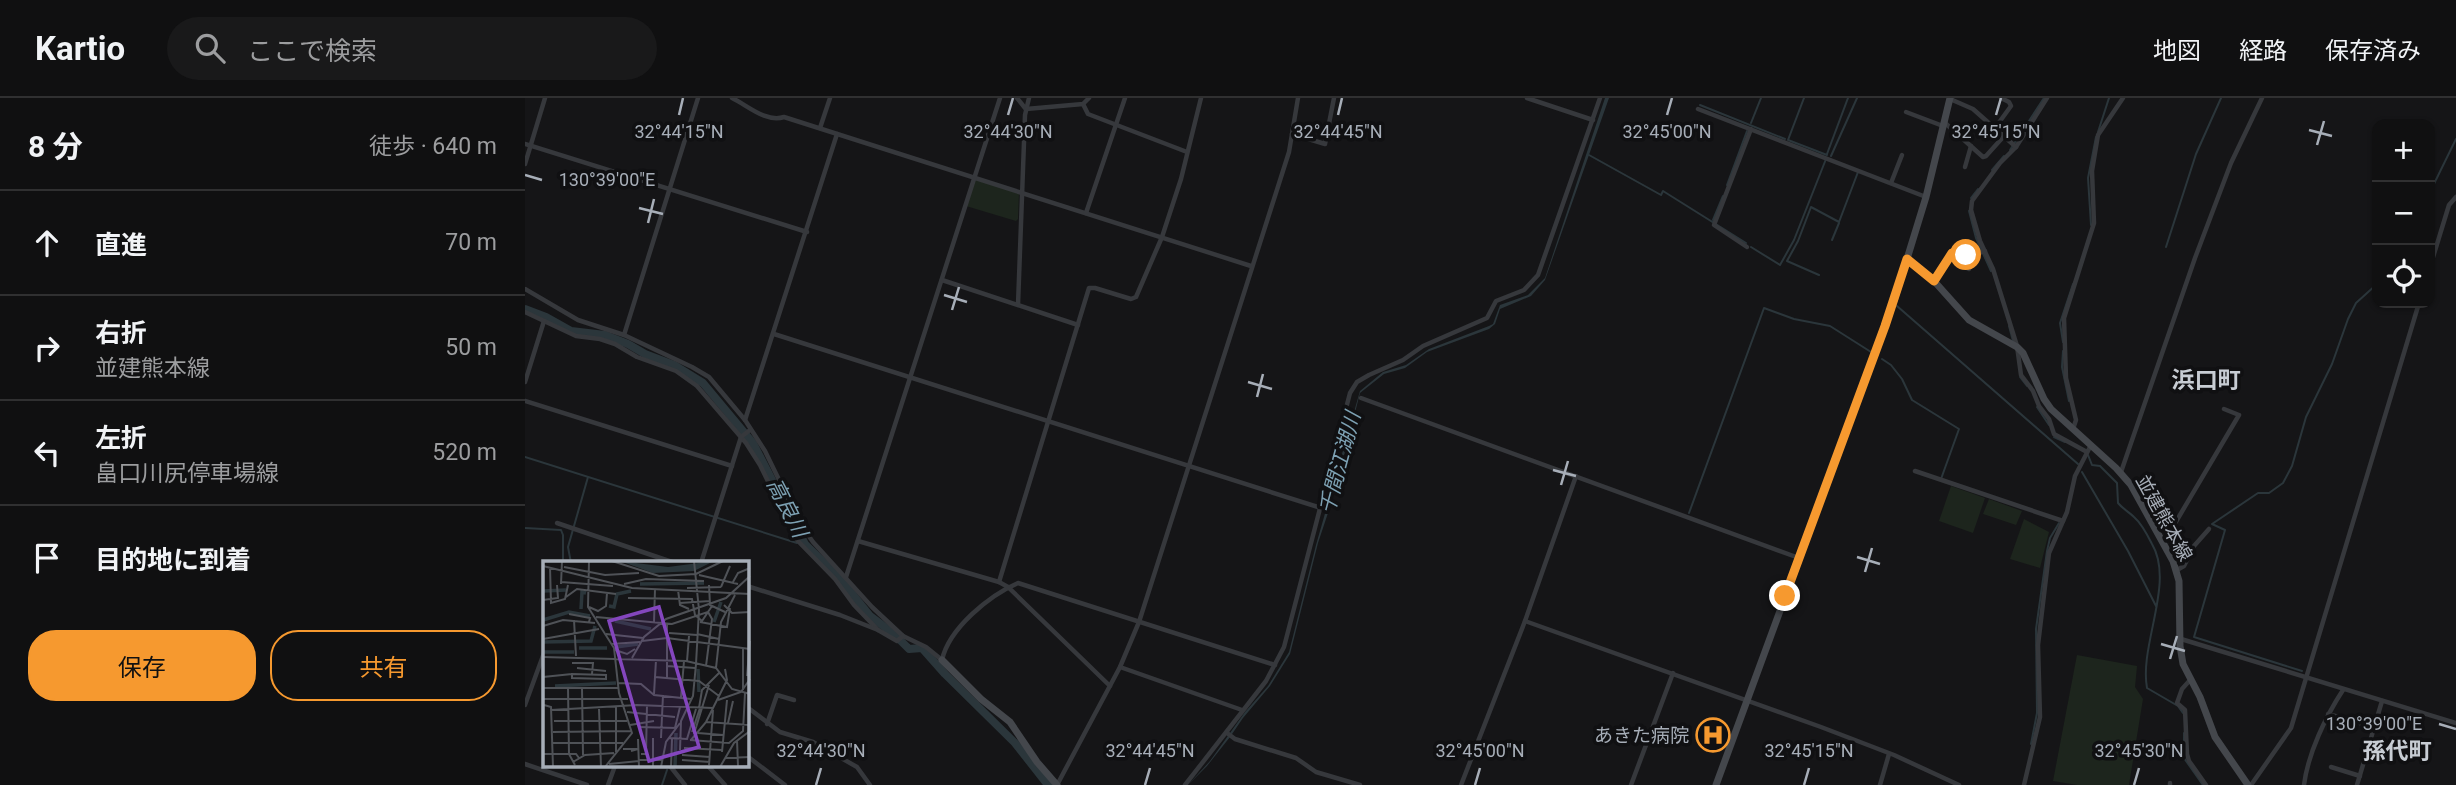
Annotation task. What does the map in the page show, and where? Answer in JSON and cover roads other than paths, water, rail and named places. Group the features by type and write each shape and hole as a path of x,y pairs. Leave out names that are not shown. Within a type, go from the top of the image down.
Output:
{"main road":[{"path":"1716,785 1885,326 1926,197 1950,98"},
{"path":"1907,259 1934,281 1969,320 2017,346"},
{"name":"並建熊本線","path":"2017,346 2044,400 2073,430 2087,452 2121,473 2131,485 2177,570 2181,656 2215,737 2249,785"},
{"path":"942,660 981,699 1010,722 1037,762 1057,785"}],"street":[{"path":"525,164 528,145 545,98"},
{"path":"624,335 698,98"},
{"path":"732,98 755,112 820,128 1251,266"},
{"path":"820,128 830,98"},
{"path":"846,578 1000,98"},
{"path":"1017,98 1026,109"},
{"path":"1018,304 1021,192 1029,98"},
{"path":"1026,109 1083,104 1089,98"},
{"path":"1086,212 1125,98"},
{"path":"1057,785 1120,667 1139,622 1289,152 1298,98"},
{"path":"1292,134 1325,144 1334,98"},
{"path":"1527,98 1593,120"},
{"path":"1185,785 1266,681 1284,647 1350,393 1357,382 1386,366 1403,360 1423,346 1487,318 1496,301 1524,290 1538,275 1600,98"},
{"path":"1950,98 1970,107 2014,145"},
{"path":"1970,107 1973,98"},
{"path":"1995,128 2011,106 2001,98"},
{"path":"2024,785 2040,717 2038,645 2049,553 2063,521 2075,477 2087,452 2055,434 2033,391 2023,380 2017,346 1971,210 1972,201 2047,98"},
{"path":"2073,430 2076,420 2066,378 2064,318 2094,223 2092,171 2098,135 2123,98"},
{"path":"2121,473 2195,258 2231,163 2262,98"},
{"path":"999,582 1090,288 1131,299 1136,297 1162,237 1181,179 1199,99"},
{"path":"1083,104 1088,114 1187,152"},
{"path":"1698,108 1926,197"},
{"path":"1906,113 1943,124 1983,157 2004,136"},
{"path":"1747,247 1714,225 1751,129"},
{"path":"745,420 837,134"},
{"path":"528,145 807,232"},
{"path":"1965,167 1971,146"},
{"path":"1891,183 1902,155"},
{"path":"2435,251 2449,205 2456,197"},
{"path":"1934,281 1952,253 1972,255 1985,251"},
{"path":"1963,254 1963,266 1969,269"},
{"path":"942,281 1079,325"},
{"path":"525,289 578,320 624,335 709,377 745,420 765,451 801,525 813,542 872,607 903,636 926,646 942,660 944,651 975,610 992,596 1018,583 1275,664"},
{"path":"2249,785 2289,733 2417,308"},
{"path":"525,312 576,336 615,344 637,357 676,371 697,386 760,464 797,540 835,579 854,605 878,630 891,639 897,640 903,636"},
{"path":"525,382 544,321"},
{"path":"774,334 1321,508"},
{"path":"1361,398 1799,558"},
{"path":"525,401 731,466"},
{"path":"2163,544 2239,415 2224,409"},
{"path":"702,561 741,438 750,430"},
{"path":"1915,471 2063,521"},
{"path":"1461,785 1525,621 1576,476"},
{"path":"557,523 669,561"},
{"path":"2177,570 2184,566 2194,546 2209,529"},
{"path":"858,541 999,582 1008,587 1110,686"},
{"path":"749,587 878,630"},
{"path":"1525,621 1889,754 1959,785"},
{"path":"2180,639 2456,723"},
{"path":"525,705 543,656"},
{"path":"1120,667 1242,710"},
{"path":"1631,785 1673,673"},
{"path":"2190,679 2177,702 2185,710 2189,761 2206,785"},
{"path":"2304,785 2327,713 2343,689"},
{"path":"768,724 777,695 794,700"},
{"path":"2357,785 2382,701"},
{"path":"749,709 781,732 802,738 834,753 856,767 870,785"},
{"path":"2327,713 2374,727"},
{"path":"1227,733 1235,739 1296,758 1316,772 1360,785"},
{"path":"1880,785 1889,754"},
{"path":"749,758 785,785"},
{"path":"525,764 587,785"},
{"path":"2331,767 2360,776"},
{"path":"608,785 614,768"},
{"path":"672,768 685,785"},
{"path":"710,768 725,785"}],"water":[{"name":"千間江湖川","path":"1605,98 1609,98 1545,280 1531,296 1500,309 1495,324 1489,329 1427,352 1405,368 1384,374 1360,393 1290,654 1270,686 1207,766 1188,785 1268,686 1289,652 1316,545 1360,391 1383,372 1406,365 1429,349 1493,324 1500,305 1528,295 1545,278"}],"waterway":[{"path":"1751,123 1761,98"},
{"path":"1804,98 1788,140 1827,155"},
{"path":"1827,154 1848,98"},
{"path":"1831,156 1857,98"},
{"path":"2010,150 2044,98"},
{"path":"2098,132 2109,98"},
{"path":"2166,247 2196,154 2221,98"},
{"path":"1700,105 1785,139"},
{"path":"1727,185 1747,131"},
{"path":"2091,225 2088,178 2096,137"},
{"path":"2435,182 2456,139"},
{"path":"1589,155 1661,195 1663,191 1746,243"},
{"path":"1992,170 2004,156"},
{"path":"1751,247 1780,265 1794,240 1826,159"},
{"path":"1819,275 1787,261 1811,207 1839,222 1858,172"},
{"path":"1971,198 1978,189"},
{"path":"1713,220 1723,196"},
{"path":"1969,211 1976,238 1991,271"},
{"path":"1832,240 1839,223"},
{"path":"2063,342 2060,323 2073,284"},
{"path":"2302,671 2194,637 2225,530 2212,524 2258,493 2269,493 2283,483 2292,466 2306,417 2332,364 2348,319 2356,303 2372,289"},
{"path":"1897,306 2078,464"},
{"path":"1689,513 1764,308 1794,319 1830,326 1871,352"},
{"name":"高良川","path":"525,309 571,331 605,335 628,344 674,365 703,383 753,443 805,544 838,576 870,616 909,649 922,648 1015,743 1048,785"},
{"path":"2009,326 2013,341"},
{"path":"2063,351 2062,367 2069,401"},
{"path":"1882,359 1891,365 1902,379 1912,400 1959,429 1941,479"},
{"path":"2020,377 2027,386"},
{"path":"2037,407 2049,425"},
{"path":"2054,437 2065,442"},
{"path":"2088,455 2092,465 2100,466 2117,483 2118,503 2142,526 2158,560 2160,577 2148,653 2147,688 2178,706 2183,713"},
{"path":"525,457 797,543"},
{"path":"2082,472 2156,606"},
{"path":"571,561 568,547 588,477"},
{"path":"2031,744 2037,713 2036,629 2047,551 2050,538 2059,523"},
{"path":"525,528 561,530 563,561"},
{"path":"2184,733 2184,758 2203,785"},
{"path":"662,785 667,770"}],"place":[{"name":"あきた病院","path":"1713,735"}],"district":[{"name":"浜口町","path":"2206,380"},
{"name":"孫代町","path":"2397,751"}]}
